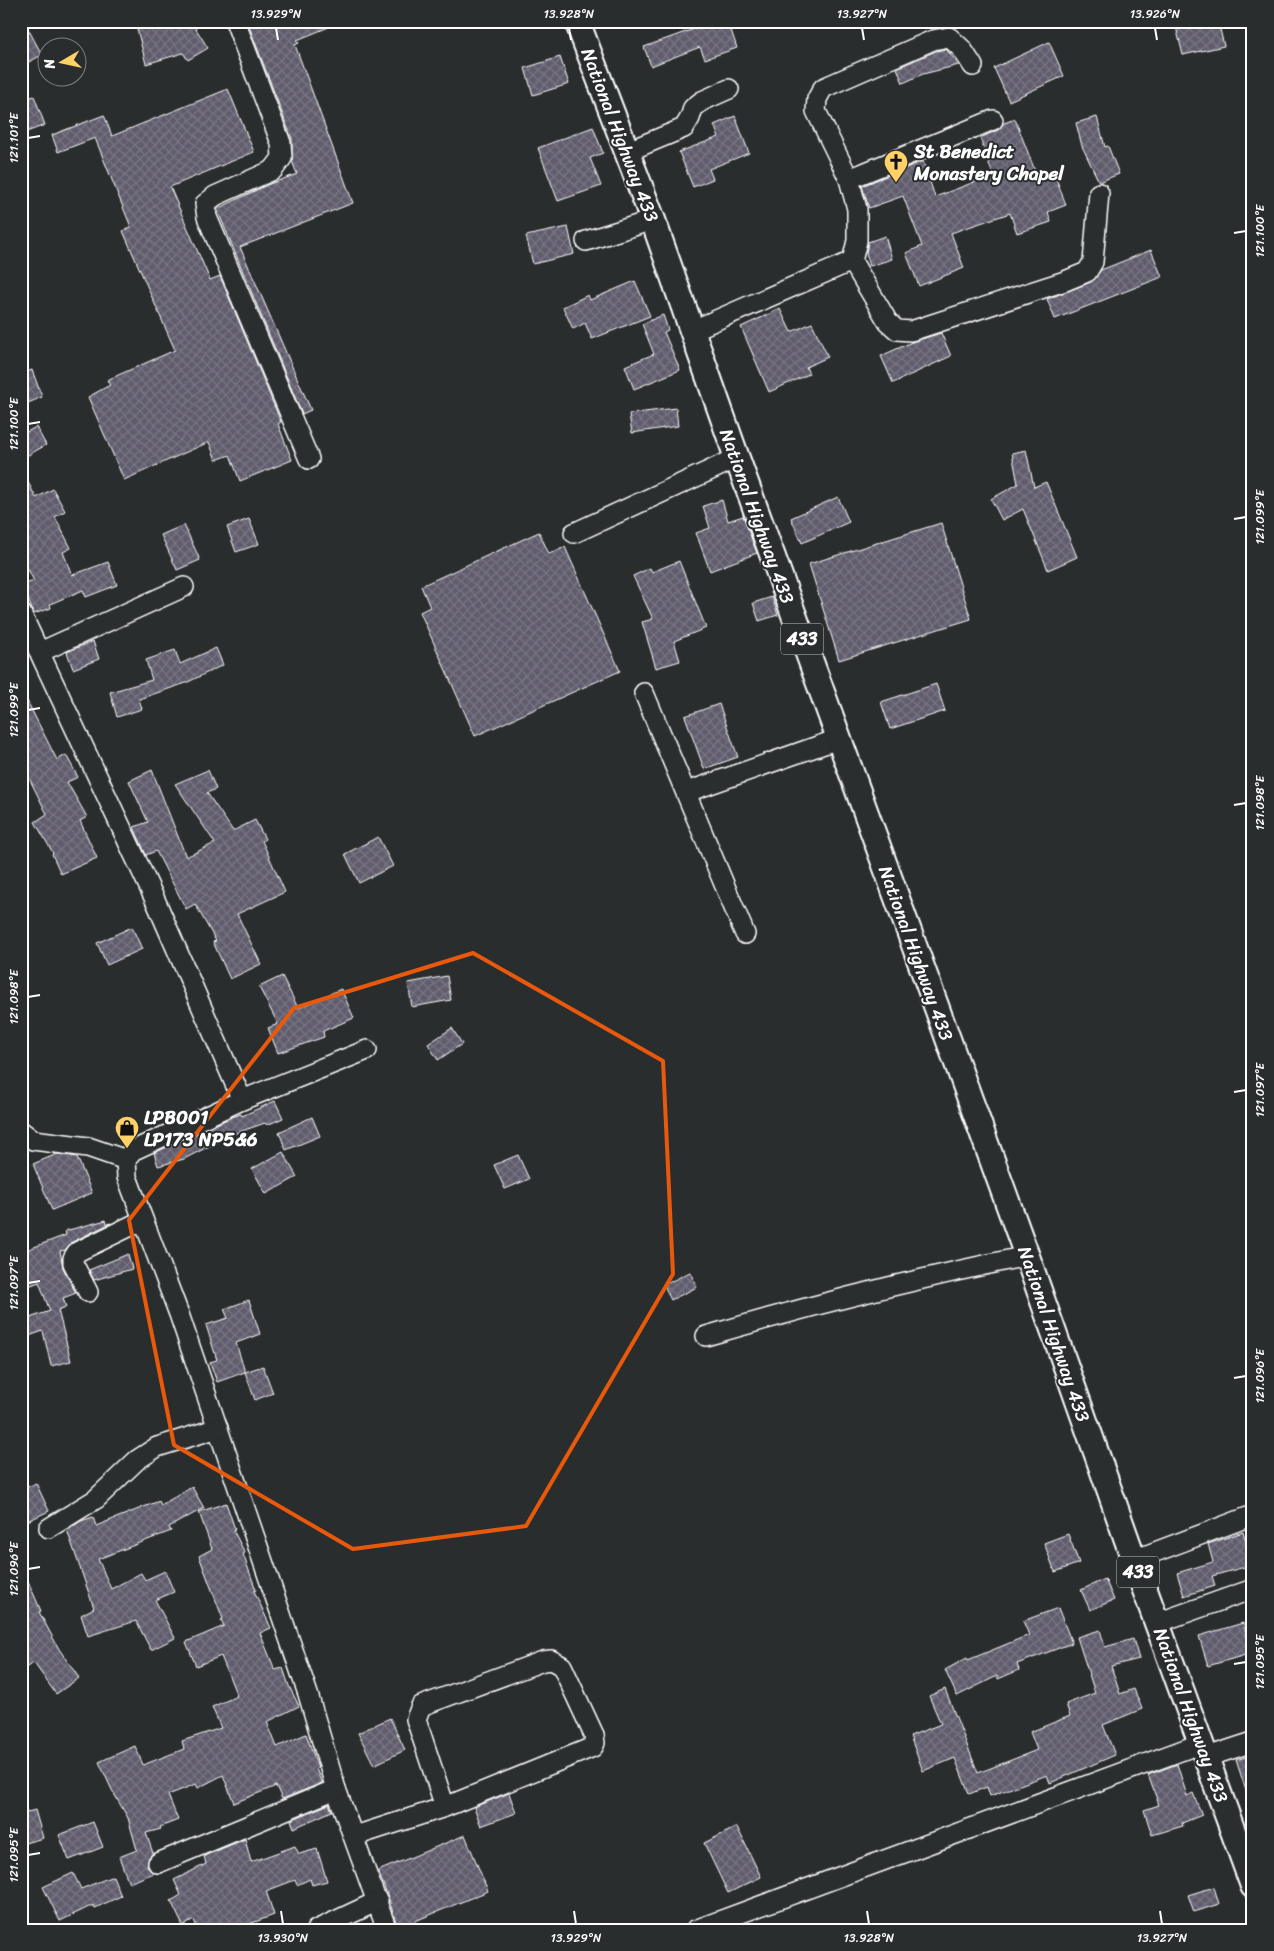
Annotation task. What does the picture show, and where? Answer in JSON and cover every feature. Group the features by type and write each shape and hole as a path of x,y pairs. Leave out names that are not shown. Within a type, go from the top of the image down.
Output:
{"main road":[{"name":"National Highway 433","path":"577,21 652,220 736,458 1027,1256 1134,1560 1253,1886"}],"street":[{"path":"235,21 281,143 282,158 273,170 215,196 205,204 207,217 309,459"},
{"path":"973,66 962,49 949,37 933,40 823,88 817,99 816,112 849,179 857,209 858,241 852,261 888,322 897,330 911,331 1087,272 1093,262 1099,193"},
{"path":"626,152 684,128 693,108 702,101 729,89"},
{"path":"849,179 993,120"},
{"path":"586,242 652,220"},
{"path":"691,331 852,261"},
{"path":"574,533 736,458"},
{"path":"40,652 184,587"},
{"path":"21,612 158,904 242,1100"},
{"path":"644,693 745,934"},
{"path":"687,792 838,738"},
{"path":"367,1050 242,1100 155,1139 132,1151 126,1160 127,1177 179,1314 308,1694 336,1789 355,1836 387,1930"},
{"path":"21,1131 34,1140 88,1147 126,1160"},
{"path":"88,1292 74,1264 73,1258 77,1252 143,1220"},
{"path":"706,1336 808,1307 942,1273 1027,1256"},
{"path":"49,1528 96,1499 137,1460 157,1447 218,1428"},
{"path":"1134,1560 1253,1515"},
{"path":"1157,1623 1253,1589"},
{"path":"355,1836 445,1806 593,1747 595,1743 594,1735 562,1666 556,1662 543,1661 421,1706 416,1719 445,1806"},
{"path":"695,1930 724,1925 1204,1750 1253,1742"},
{"path":"158,1863 336,1789"},
{"path":"316,1930 378,1901"}],"highlighted area":[{"path":"473,953 663,1061 673,1274 526,1526 353,1549 174,1445 129,1220 294,1008"}],"building":[{"path":"21,21 24,21 38,47 38,57 21,66"},
{"path":"135,21 191,21 208,48 188,60 183,53 146,64"},
{"path":"247,21 341,22 297,40 299,43 295,45 353,203 240,247 311,410 302,414 217,209 267,185 297,174 292,161 292,139"},
{"path":"716,21 728,21 737,48 705,59 700,47 651,66 644,47"},
{"path":"1201,21 1218,21 1224,46 1183,55 1176,27"},
{"path":"1049,42 1064,76 1009,101 994,68"},
{"path":"946,49 959,65 923,74 903,83 897,68 936,51"},
{"path":"560,57 569,84 533,95 525,68"},
{"path":"228,89 254,152 170,187 210,280 220,276 281,422 278,424 292,460 240,481 230,455 216,460 209,442 124,480 88,397 110,385 107,380 175,350 123,231 131,227 95,138 58,152 52,135 104,115 112,136"},
{"path":"34,96 45,125 21,134 21,101"},
{"path":"735,116 749,153 709,169 713,179 693,187 679,152 719,137 714,125"},
{"path":"1097,117 1105,147 1108,146 1119,174 1099,182 1082,146 1076,123"},
{"path":"1015,119 1037,176 1053,170 1066,205 1048,212 1051,222 1017,233 1010,213 951,233 964,268 919,286 906,253 922,246 903,196 869,208 862,186 923,161 935,197 993,175 980,138 998,130 1004,123"},
{"path":"593,127 603,153 590,158 601,186 558,201 538,148"},
{"path":"568,227 574,254 533,264 526,236"},
{"path":"885,236 892,259 870,266 866,253 868,242"},
{"path":"1151,250 1162,277 1055,319 1047,299 1091,282 1101,270"},
{"path":"635,281 650,316 592,339 585,323 573,329 563,307 588,295 590,300"},
{"path":"780,309 791,332 812,323 828,357 806,367 809,374 769,392 741,327"},
{"path":"663,315 668,330 664,332 680,370 634,389 625,366 654,354 642,324"},
{"path":"941,333 951,356 893,383 881,356 912,342"},
{"path":"32,370 42,397 21,406 21,374"},
{"path":"676,408 678,426 632,433 629,414"},
{"path":"36,427 46,445 21,459 21,435"},
{"path":"1026,450 1034,487 1046,482 1077,557 1048,570 1023,509 1002,520 991,499 1018,484 1012,453"},
{"path":"21,468 36,498 53,489 65,511 55,517 71,548 63,552 72,575 108,562 117,585 86,597 83,590 50,604 51,608 34,614 22,585 34,581 21,556"},
{"path":"838,497 849,522 802,543 791,518"},
{"path":"722,500 728,521 743,516 757,553 710,571 696,533 710,528 703,506"},
{"path":"249,519 259,544 236,552 227,527"},
{"path":"941,523 971,619 839,660 809,564"},
{"path":"184,525 200,560 177,570 161,535"},
{"path":"539,532 549,554 565,547 620,671 475,736 420,612 430,607 421,586"},
{"path":"679,561 706,628 674,641 680,661 656,668 642,622 653,619 633,576 650,568 652,572"},
{"path":"772,597 778,615 759,621 753,603"},
{"path":"93,641 99,659 73,669 67,652"},
{"path":"216,648 223,665 186,683 139,699 142,709 117,717 110,692 152,680 146,660 175,650 180,664"},
{"path":"936,684 945,711 890,729 881,702"},
{"path":"21,689 57,760 66,755 78,777 67,782 87,817 80,821 97,858 61,874 53,853 35,822 47,814 21,762"},
{"path":"719,704 738,757 704,769 685,716"},
{"path":"152,770 186,857 215,843 175,784 208,770 216,789 207,793 233,831 255,820 265,839 262,841 285,892 237,914 261,964 230,979 213,942 216,941 195,904 186,909 156,851 146,855 134,827 148,822 129,781"},
{"path":"378,837 393,866 359,883 345,854"},
{"path":"132,927 142,949 107,965 97,943"},
{"path":"282,976 298,1008 341,989 354,1018 323,1031 324,1037 278,1053 268,1028 278,1024 259,987"},
{"path":"447,976 451,1000 412,1007 408,983"},
{"path":"452,1028 462,1044 438,1060 428,1044"},
{"path":"275,1101 283,1118 267,1125 265,1123 233,1134 184,1159 158,1166 154,1153 232,1117 241,1114 242,1116"},
{"path":"312,1117 320,1136 286,1150 279,1132"},
{"path":"283,1152 297,1177 266,1194 252,1169"},
{"path":"57,1154 77,1157 92,1193 52,1210 33,1164"},
{"path":"518,1155 529,1179 505,1189 494,1165"},
{"path":"106,1220 107,1224 111,1223 72,1242 65,1250 60,1251 63,1268 76,1293 63,1298 66,1307 58,1310 71,1361 51,1366 43,1331 26,1337 21,1324 21,1321 50,1311 39,1282 21,1289 21,1252 66,1235 65,1231"},
{"path":"128,1254 132,1269 94,1280 89,1270"},
{"path":"690,1272 697,1287 671,1300 664,1285"},
{"path":"249,1300 260,1334 236,1343 245,1372 217,1382 210,1362 217,1360 206,1325 228,1318 224,1309"},
{"path":"263,1366 273,1393 255,1400 245,1372"},
{"path":"36,1483 49,1511 21,1524 21,1490"},
{"path":"192,1487 204,1508 169,1527 171,1531 98,1559 111,1589 141,1573 145,1580 165,1571 174,1592 155,1600 175,1638 151,1650 136,1621 88,1636 81,1615 94,1608 67,1530 81,1521 93,1517 96,1526 159,1501 161,1505"},
{"path":"226,1503 235,1529 233,1530 245,1553 243,1554 256,1590 254,1591 271,1628 260,1633 275,1670 283,1668 299,1706 267,1722 277,1747 306,1734 322,1783 282,1799 276,1786 234,1803 223,1775 198,1788 196,1784 168,1795 178,1820 160,1827 161,1829 146,1833 153,1853 149,1857 147,1867 154,1873 129,1883 119,1857 137,1850 128,1818 99,1762 135,1746 143,1765 184,1749 182,1741 221,1728 212,1707 237,1696 221,1656 196,1666 186,1642 224,1626 199,1556 212,1549 199,1512"},
{"path":"1243,1532 1252,1565 1212,1576 1215,1586 1184,1596 1177,1573 1213,1562 1208,1544"},
{"path":"1068,1534 1079,1563 1055,1572 1044,1543"},
{"path":"21,1565 41,1611 39,1612 59,1649 79,1678 56,1694 34,1663 21,1670"},
{"path":"1105,1579 1114,1600 1090,1610 1081,1590"},
{"path":"1058,1608 1072,1643 1017,1664 1019,1670 998,1679 997,1676 957,1696 945,1670 967,1658 968,1660 1029,1635 1023,1621"},
{"path":"1243,1623 1252,1653 1208,1666 1199,1636"},
{"path":"1100,1630 1105,1647 1133,1639 1139,1659 1111,1666 1120,1694 1134,1689 1142,1709 1103,1725 1115,1755 1050,1783 1047,1775 990,1796 987,1787 969,1794 955,1758 923,1771 910,1736 941,1724 929,1696 945,1689 978,1773 1037,1750 1030,1732 1070,1716 1066,1704 1095,1693 1077,1637"},
{"path":"390,1718 405,1750 374,1765 358,1733"},
{"path":"1253,1755 1253,1802 1250,1803 1236,1760"},
{"path":"1177,1764 1187,1796 1193,1793 1202,1815 1182,1823 1183,1826 1152,1835 1144,1810 1159,1805 1148,1775"},
{"path":"509,1793 516,1813 481,1826 474,1807"},
{"path":"329,1804 332,1811 294,1828 291,1820"},
{"path":"35,1810 43,1838 21,1844 21,1814"},
{"path":"93,1822 103,1847 69,1860 59,1835"},
{"path":"737,1827 761,1877 728,1893 704,1843"},
{"path":"465,1835 488,1891 398,1928 378,1871"},
{"path":"245,1839 251,1862 295,1846 299,1854 317,1849 327,1881 312,1885 310,1879 297,1885 295,1880 266,1891 274,1915 233,1930 198,1930 194,1920 183,1926 171,1901 181,1895 174,1880 206,1864 204,1856"},
{"path":"73,1873 81,1889 113,1876 121,1896 95,1908 93,1905 60,1921 43,1887"},
{"path":"1214,1887 1219,1904 1194,1912 1188,1895"}],"place":[{"name":"St Benedict Monastery Chapel","path":"896,183"},
{"name":"LPB001 LP173 NP5&6","path":"127,1149"}]}
